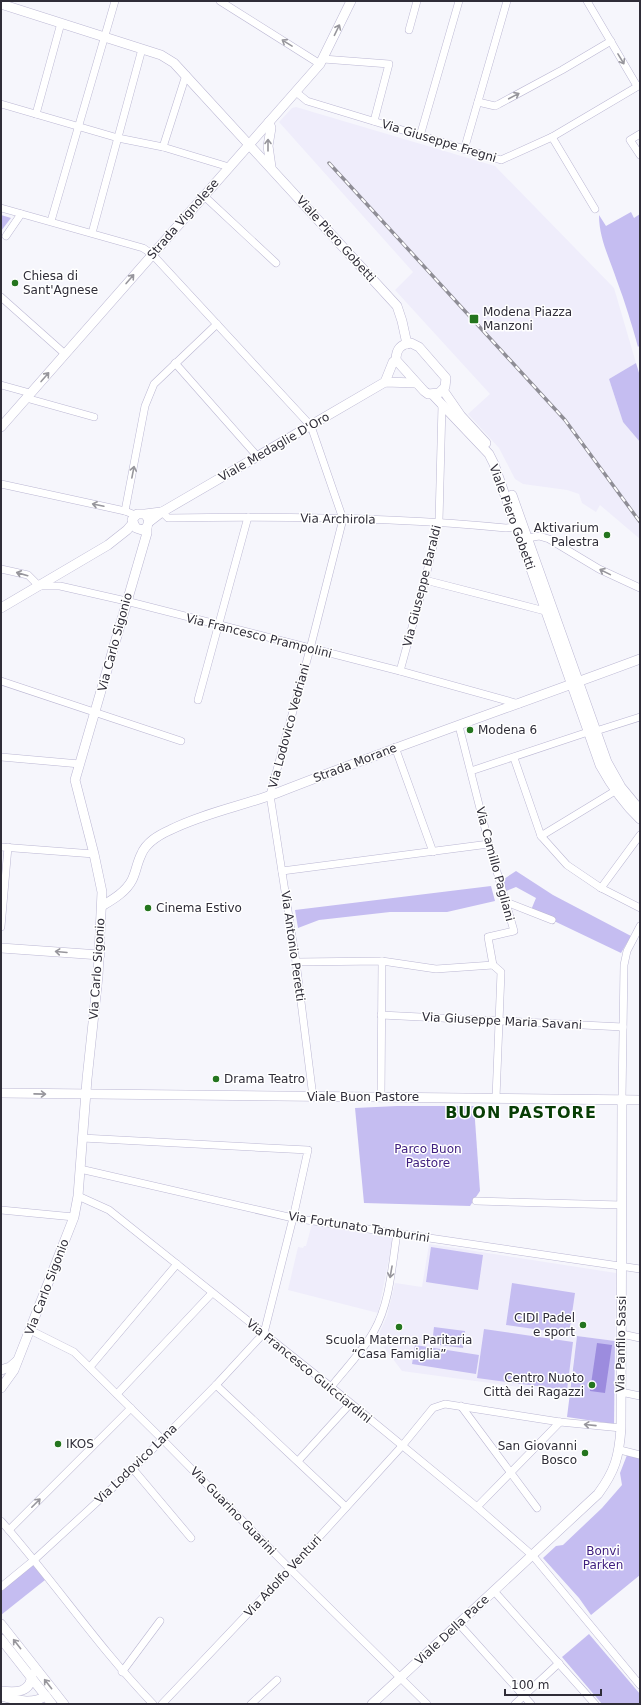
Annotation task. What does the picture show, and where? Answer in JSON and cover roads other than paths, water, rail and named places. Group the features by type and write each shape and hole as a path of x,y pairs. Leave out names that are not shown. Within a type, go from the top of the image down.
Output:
{"street":[{"path":"51,222 103,37 115,1"},
{"path":"220,1 321,61 389,64 374,121"},
{"name":"Strada Vignolese","path":"1,427 203,195 296,92 321,61 351,1"},
{"path":"409,30 417,1"},
{"path":"420,136 459,1"},
{"path":"464,150 507,1"},
{"path":"587,1 639,85"},
{"name":"Viale Piero Gobetti","path":"1,4 167,58 186,75 397,306 402,320 407,344"},
{"path":"36,114 61,23"},
{"path":"478,102 495,106 562,70 611,41"},
{"path":"92,233 142,49"},
{"path":"163,147 186,75"},
{"name":"Via Giuseppe Fregni","path":"296,92 307,101 497,160 503,160 552,137 639,85"},
{"path":"1,104 118,138 163,147 229,167"},
{"path":"270,122 271,128 268,146 272,169"},
{"path":"640,134 630,140 640,155"},
{"path":"552,137 595,209"},
{"path":"203,195 276,263"},
{"path":"1,208 143,248 152,254 311,426 343,519"},
{"path":"6,236 21,214"},
{"path":"1,297 65,354"},
{"path":"125,510 145,406 154,384 217,324"},
{"path":"416,383 385,382 393,362 396,360 398,349 411,343 419,347 446,378 446,383 443,390 433,395"},
{"name":"Viale Piero Gobetti","path":"396,360 416,383 428,394 433,395 491,459 499,476 516,527 549,610"},
{"path":"175,363 258,457"},
{"name":"Viale Medaglie D'Oro","path":"1,608 108,545 139,524 258,457 385,382"},
{"path":"1,385 28,396 94,417"},
{"name":"Viale Piero Gobetti","path":"443,390 461,416 491,448 499,460 528,538 549,610 574,683 592,732 618,789"},
{"name":"Via Giuseppe Baraldi","path":"400,671 425,580 438,521 442,405"},
{"path":"1,484 125,510 139,524"},
{"name":"Via Archirola","path":"162,512 168,518 248,517 438,521 506,528 516,527"},
{"path":"198,700 248,517"},
{"name":"Via Lodovico Vedriani","path":"270,795 310,649 343,519"},
{"name":"Via Carlo Sigonio","path":"1,1388 10,1377 18,1360 74,1217 78,1196 82,1138 100,955 102,906 100,880 75,780 147,533 139,524"},
{"path":"528,538 539,536 549,539 599,569 640,588"},
{"path":"1,568 28,575 39,586"},
{"path":"425,580 549,610"},
{"name":"Via Francesco Prampolini","path":"39,586 60,586 126,601 218,626 400,671 519,704"},
{"name":"Strada Morane","path":"102,906 112,900 129,885 141,854 149,843 171,829 208,815 270,795 395,747 459,726 640,659"},
{"path":"1,681 181,741"},
{"path":"471,772 640,717"},
{"name":"Via Camillo Pagliani","path":"459,726 489,844 514,931 488,937 493,965 501,972 496,1098"},
{"path":"395,747 433,852"},
{"path":"1,757 80,764"},
{"path":"514,758 541,836 567,865 601,888 640,908"},
{"path":"541,836 618,789"},
{"path":"618,789 640,810"},
{"path":"618,789 630,810 640,819"},
{"name":"Via Antonio Peretti","path":"270,795 296,962 313,1097"},
{"path":"601,888 640,835"},
{"path":"282,871 489,844"},
{"path":"1,927 4,847 94,854"},
{"path":"506,902 552,920"},
{"path":"622,1099 624,965 627,951 640,926"},
{"path":"1,948 100,955"},
{"path":"381,1098 382,961"},
{"path":"296,962 382,961 436,969 493,965"},
{"name":"Via Giuseppe Maria Savani","path":"382,1014 623,1027"},
{"name":"Viale Buon Pastore","path":"1,1093 640,1100"},
{"name":"Via Panfilo Sassi","path":"533,1556 598,1494 612,1473 620,1450 622,1334 622,1099"},
{"path":"82,1138 308,1150 294,1218 264,1333"},
{"name":"Via Fortunato Tamburini","path":"80,1169 294,1218 640,1269"},
{"name":"Via Francesco Guicciardini","path":"78,1196 110,1210 331,1387 477,1507 533,1556 640,1685"},
{"path":"476,1201 622,1204"},
{"path":"1,1210 74,1217"},
{"path":"331,1387 372,1336 379,1321 386,1299 397,1233"},
{"path":"90,1367 178,1264"},
{"path":"117,1394 212,1293"},
{"name":"Via Guarino Guarini","path":"30,1330 74,1352 90,1367 290,1569 427,1704"},
{"name":"Via Lodovico Lana","path":"1,1587 34,1560 133,1469 216,1385 264,1333"},
{"path":"622,1334 640,1338"},
{"path":"1,1370 10,1367 18,1360"},
{"path":"216,1385 346,1507"},
{"path":"621,1392 640,1396"},
{"path":"298,1461 350,1404"},
{"name":"Via Adolfo Venturi","path":"162,1704 290,1569 402,1446 433,1408 442,1405 462,1406 560,1422 621,1428"},
{"path":"462,1406 512,1471 537,1508"},
{"path":"8,1530 131,1408"},
{"path":"477,1507 560,1422"},
{"path":"620,1450 640,1455"},
{"path":"133,1469 191,1538"},
{"path":"1,1522 34,1560 122,1672 153,1704"},
{"name":"Viale Della Pace","path":"372,1704 533,1556"},
{"path":"494,1591 595,1704"},
{"path":"122,1672 160,1621"},
{"path":"1,1624 64,1704"},
{"path":"459,1624 531,1704"},
{"path":"1,1639 52,1704"},
{"path":"515,1704 559,1663"},
{"path":"1,1691 14,1693 21,1691 28,1686 32,1678 33,1664"},
{"path":"251,1704 277,1680"},
{"path":"1,1696 26,1703 34,1702 46,1696"}],"railway":[{"path":"329,163 565,420 640,522"}],"place":[{"name":"Chiesa di Sant'Agnese","path":"15,283"},
{"name":"Modena Piazza Manzoni","path":"474,319"},
{"name":"Aktivarium Palestra","path":"607,535"},
{"name":"Modena 6","path":"470,730"},
{"name":"Cinema Estivo","path":"148,908"},
{"name":"Drama Teatro","path":"216,1079"},
{"name":"CIDI Padel e sport","path":"583,1325"},
{"name":"Scuola Materna Paritaria “Casa Famiglia”","path":"399,1327"},
{"name":"Centro Nuoto Città dei Ragazzi","path":"592,1385"},
{"name":"IKOS","path":"58,1444"},
{"name":"San Giovanni Bosco","path":"585,1453"}],"district":[{"name":"BUON PASTORE","path":"521,1112"}],"park label":[{"name":"Parco Buon Pastore","path":"428,1156"},
{"name":"Bonvi Parken","path":"603,1558"}]}
